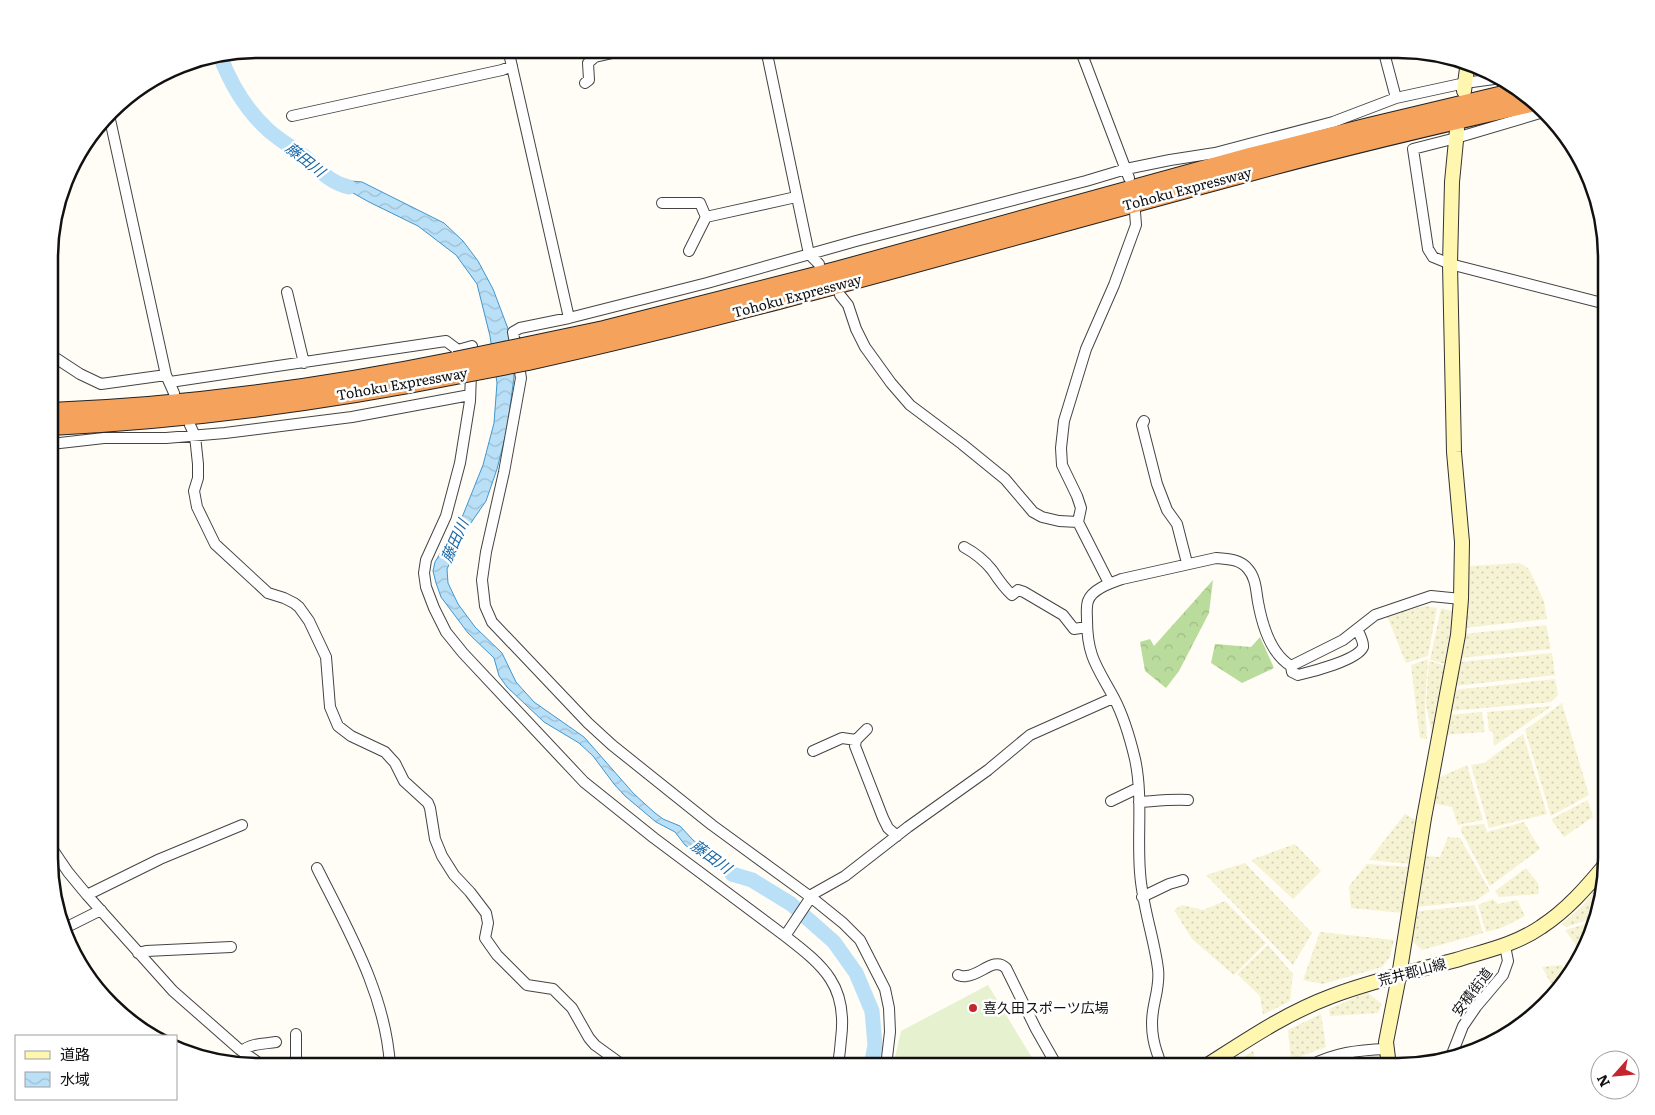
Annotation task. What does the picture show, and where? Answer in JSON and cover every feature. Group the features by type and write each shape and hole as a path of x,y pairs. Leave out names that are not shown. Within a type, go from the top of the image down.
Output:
{"highway":[{"name":"Tohoku Expressway","path":"526,354 604,330 827,274 1250,157 1378,124 1511,93"},
{"name":"Tohoku Expressway","path":"58,426 135,421 293,403 458,367 719,316 840,285 1253,171 1372,140 1526,104"},
{"name":"Tohoku Expressway","path":"58,412 119,408 218,398 458,367"}],"street":[{"path":"510,58 569,318"},
{"path":"585,83 589,80 588,62 594,58"},
{"path":"768,58 809,254 819,264"},
{"path":"1083,58 1127,174"},
{"path":"1385,58 1396,98"},
{"path":"292,116 502,70 512,66"},
{"path":"1464,87 1467,70"},
{"path":"887,1058 890,1032 889,1008 885,989 860,940 843,923 712,825 612,745 570,704 492,622 487,614 483,599 482,580 486,552 504,472 521,378 513,332 520,328 569,318 707,283 1086,181 1127,174 1170,160 1215,153 1260,142 1333,122 1396,98 1464,87 1491,80"},
{"path":"1537,114 1456,134 1414,149 1428,249 1433,257 1450,264 1598,302"},
{"path":"111,122 168,379 174,392"},
{"path":"1388,1058 1386,1049 1394,997 1458,635 1462,599 1462,542 1454,452 1450,264 1456,134"},
{"path":"706,217 796,197"},
{"path":"662,202 700,203 706,217 689,251"},
{"path":"1109,583 1078,522 1081,508 1062,465 1061,448 1064,421 1086,349 1114,285 1136,225 1135,212"},
{"path":"287,292 304,362"},
{"path":"840,295 848,305 856,329 865,347 886,377 910,405 1005,479 1033,512 1042,517 1059,521 1078,522"},
{"path":"58,361 101,384 168,379 304,362 446,341 458,350 472,346 470,395 465,434 446,516 426,560 424,573 426,587 446,632 584,782 654,838 788,933 812,957 834,984 842,1004 842,1034 838,1058"},
{"path":"58,443 104,438 195,436 315,422 470,395"},
{"path":"1144,421 1142,425 1157,484 1167,510 1177,524 1187,563"},
{"path":"190,425 195,436 198,464 198,478 194,491 197,507 215,544 243,568 268,594 284,598 299,607 309,621 326,657 330,707 338,726 351,736 385,752 395,763 404,781 428,803 437,846 454,875 484,909 488,922 485,938 497,955 527,985 553,988 572,1008 589,1038 595,1045 613,1058"},
{"path":"964,547 976,554 990,568 1012,595 1018,590 1024,592 1063,615 1074,629 1087,627"},
{"path":"1159,1058 1153,1045 1152,1034 1153,1011 1158,989 1158,970 1142,897 1138,772 1131,742 1114,698 1094,664 1087,627 1088,601 1091,596 1109,583 1187,563 1223,558 1241,563 1248,568 1252,575 1266,633 1286,663 1291,666 1292,672 1298,675 1320,670 1341,662 1360,651 1363,647 1357,629"},
{"path":"1291,666 1342,640 1375,615 1431,596 1462,599"},
{"path":"788,933 813,894 845,876 988,770 1030,735 1114,698"},
{"path":"867,729 856,740 855,746 883,818 888,828 897,836"},
{"path":"813,751 842,738 856,740"},
{"path":"1111,801 1138,788"},
{"path":"1139,802 1170,801 1175,799 1188,800"},
{"path":"87,895 160,859 242,826"},
{"path":"58,857 87,895 173,992 251,1058"},
{"path":"316,868 370,979 388,1044 389,1058"},
{"name":"荒井郡山線","path":"1219,1058 1272,1024 1301,1009 1361,986 1505,946 1539,928 1564,910 1597,875"},
{"path":"1142,897 1169,884 1183,880"},
{"path":"70,926 101,910"},
{"path":"138,953 231,946"},
{"name":"安積街道","path":"1454,1050 1463,1026 1503,975 1508,961 1505,946"},
{"path":"958,975 966,976 997,963 1004,965 1052,1058"},
{"path":"296,1034 296,1058"},
{"path":"242,1051 254,1045 276,1042"},
{"path":"1327,1058 1357,1050 1386,1049"}],"shaded area":[{"path":"1520,563 1529,569 1544,601 1547,619 1464,628 1469,566"},
{"path":"1425,606 1437,608 1428,656 1406,663 1387,616"},
{"path":"1441,608 1452,611 1455,615 1446,664 1430,660"},
{"path":"1546,625 1551,649 1460,658 1464,634"},
{"path":"1552,653 1555,675 1454,686 1459,662"},
{"path":"1428,659 1425,705 1427,739 1420,738 1411,665"},
{"path":"1429,661 1446,666 1433,739 1426,704"},
{"path":"1555,679 1558,695 1551,702 1449,711 1453,690"},
{"path":"1562,703 1589,795 1551,816 1525,730"},
{"path":"1552,706 1494,746 1493,732 1489,731 1487,712"},
{"path":"1482,712 1485,732 1444,735 1448,715"},
{"path":"1523,734 1547,814 1489,828 1471,765 1484,763"},
{"path":"1467,765 1483,820 1458,825 1452,807 1432,803 1438,778"},
{"path":"1588,800 1593,817 1564,837 1551,819"},
{"path":"1405,814 1418,821 1410,864 1369,860"},
{"path":"1524,822 1540,849 1490,886 1461,831 1462,826 1484,824 1487,832"},
{"path":"1448,837 1460,838 1490,891 1475,901 1417,907 1424,856 1440,857"},
{"path":"1295,844 1321,871 1293,899 1251,860"},
{"path":"1245,863 1312,933 1293,965 1206,875"},
{"path":"1367,864 1410,867 1403,913 1351,908 1349,886"},
{"path":"1526,868 1538,883 1539,894 1499,897 1495,891"},
{"path":"1595,890 1588,920 1566,927 1562,924 1584,904"},
{"path":"1493,899 1498,904 1517,900 1525,916 1501,928 1486,932 1478,905"},
{"path":"1225,901 1266,943 1234,975 1192,939 1174,910 1182,905 1203,910"},
{"path":"1475,905 1483,933 1422,950 1409,938 1413,912"},
{"path":"1586,924 1577,946 1565,930"},
{"path":"1320,932 1394,940 1390,957 1382,967 1323,984 1303,980"},
{"path":"1268,945 1293,974 1290,1001 1263,1015 1260,996 1237,974"},
{"path":"1562,965 1564,969 1552,985 1542,967"},
{"path":"1367,992 1382,1004 1378,1013 1330,1016 1329,1009"},
{"path":"1321,1014 1326,1047 1296,1058 1291,1058 1288,1030"},
{"path":"1253,1051 1255,1058 1242,1058"},
{"path":"1356,1054 1357,1058 1343,1058"}],"green space":[{"path":"1213,580 1209,613 1179,671 1166,688 1145,671 1140,642 1150,639 1154,646"},
{"path":"1260,637 1274,668 1242,683 1211,663 1215,644 1251,647"},
{"name":"喜久田スポーツ広場","path":"988,985 1032,1058 895,1058 901,1031"}],"water":[{"path":"328,179 362,182 444,223 463,241 478,261 493,289 510,334 514,377 507,430 497,469 486,501 464,533 447,569 448,583 458,604 475,627 502,653 516,682 534,702 584,737 634,794 655,813 663,819 680,826 693,840 729,870 748,874 753,880 742,881 729,877 685,845 675,832 656,822 625,796 593,756 579,743 544,722 507,687 499,676 494,658 468,633 441,597 433,571 435,562 463,515 483,465 494,423 497,383 490,336 477,284 456,255 418,226"}],"waterway":[{"name":"藤田川","path":"222,60 239,94 251,112 265,127 305,157 330,179 349,187"},
{"name":"藤田川","path":"732,874 752,880 791,904 834,942 856,973 872,1011 875,1045 873,1058"}],"place":[{"name":"喜久田スポーツ広場","path":"973,1008"}]}
